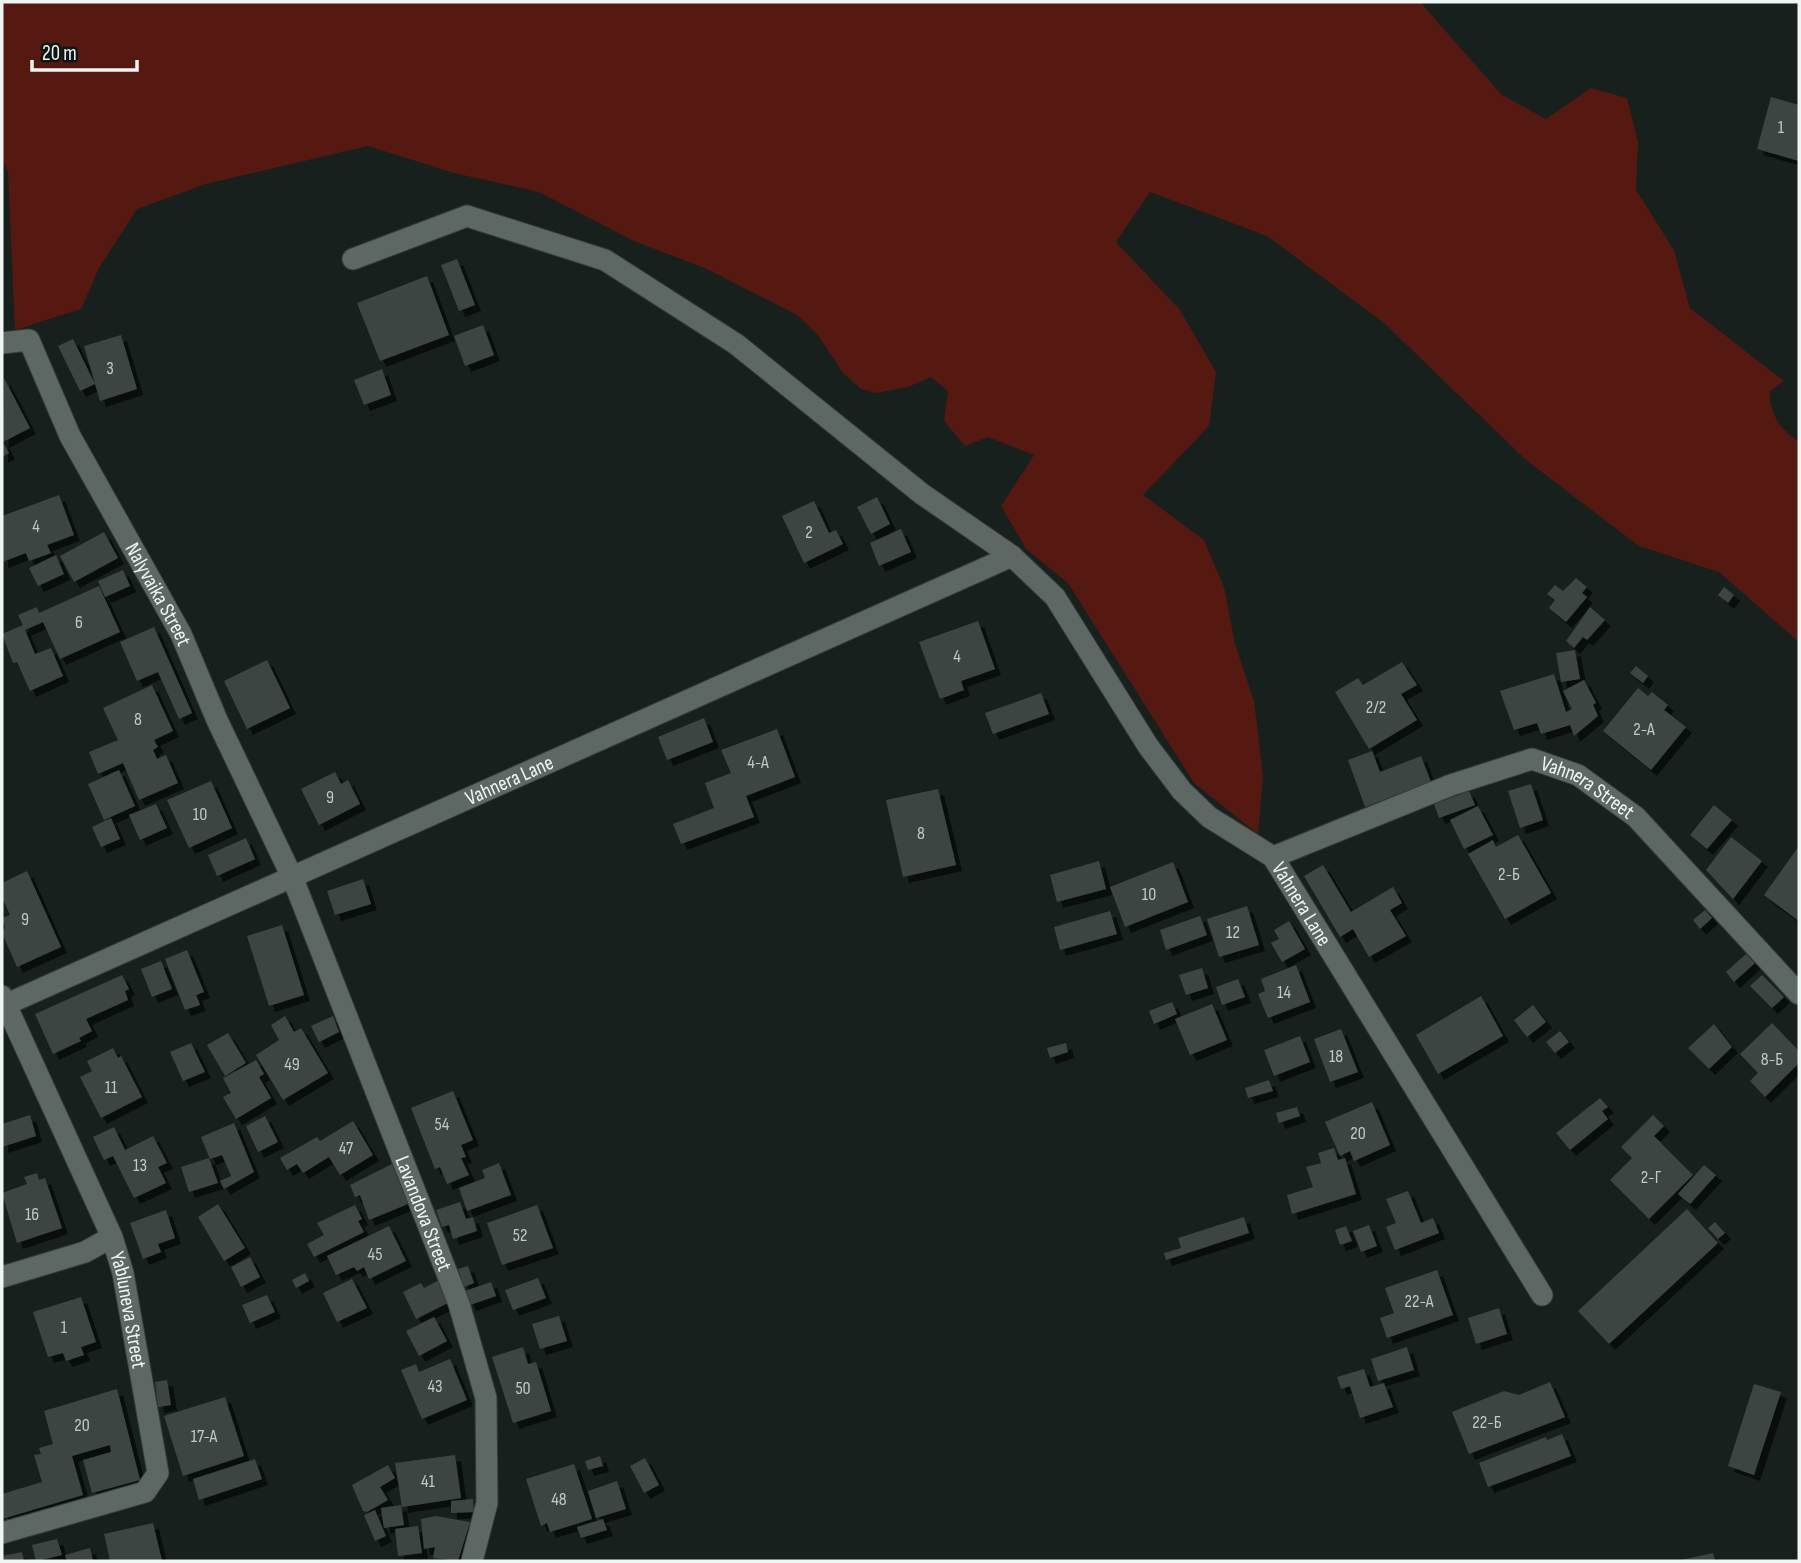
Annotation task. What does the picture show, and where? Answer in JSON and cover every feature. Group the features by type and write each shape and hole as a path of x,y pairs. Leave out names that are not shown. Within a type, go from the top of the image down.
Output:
{"street":[{"name":"Vahnera Lane","path":"353,259 467,216 606,260 736,344 922,494 1012,556 1055,597 1148,746 1182,791 1209,817 1273,857 1542,1295"},
{"name":"Nalyvaika Street","path":"2,343 29,340 70,436 181,634 217,720 293,879"},
{"name":"Vahnera Lane","path":"4,1000 293,879 1012,556"},
{"name":"Vahnera Street","path":"1273,857 1451,785 1532,759 1578,775 1636,817 1799,994"},
{"name":"Lavandova Street","path":"293,879 459,1304 486,1398 487,1503 472,1561"},
{"name":"Yabluneva Street","path":"2,1533 145,1492 158,1473 122,1273 112,1237 4,1000"},
{"path":"2,1277 85,1252 112,1237"}],"shaded area":[{"path":"2,2 1420,2 1502,95 1546,119 1591,88 1627,98 1638,142 1636,190 1674,250 1690,308 1784,381 1770,391 1770,399 1781,426 1799,441 1799,642 1719,572 1639,546 1526,460 1384,323 1267,236 1150,192 1116,242 1180,310 1216,372 1209,426 1143,495 1204,540 1224,587 1235,644 1254,701 1263,776 1258,834 1194,783 1068,583 1026,549 1001,506 1034,455 988,437 965,446 944,421 948,391 931,377 908,387 876,393 861,389 843,373 818,335 797,315 707,269 634,241 539,192 454,173 368,146 206,184 137,209 99,268 81,309 15,330 8,171 2,160"}],"building":[{"path":"1771,97 1799,105 1799,161 1757,149"},
{"path":"457,259 475,305 459,311 441,265"},
{"path":"427,276 449,335 380,361 357,303"},
{"path":"483,325 494,355 465,366 454,336"},
{"path":"121,335 137,389 100,401 84,346"},
{"path":"73,339 95,384 80,391 58,346"},
{"path":"382,369 391,395 364,405 354,380"},
{"path":"4,378 30,428 3,442 9,453 2,457"},
{"path":"59,495 74,535 47,545 51,553 29,561 26,553 2,562 2,516"},
{"path":"877,497 890,524 871,534 857,507"},
{"path":"814,501 829,533 836,530 843,544 804,563 782,516"},
{"path":"901,529 911,552 879,566 870,543"},
{"path":"104,532 118,558 74,582 60,556"},
{"path":"56,555 64,574 38,586 29,568"},
{"path":"123,570 130,586 105,597 98,581"},
{"path":"1576,578 1587,587 1582,593 1587,597 1566,622 1549,608 1555,600 1547,594 1555,585 1563,591"},
{"path":"99,586 120,632 60,659 43,622 25,630 35,654 51,648 63,676 30,691 17,662 13,663 2,634 23,625 18,615 37,607 39,613"},
{"path":"1724,587 1734,595 1728,603 1718,595"},
{"path":"1590,607 1605,620 1587,640 1583,637 1574,648 1566,641"},
{"path":"978,621 995,669 961,681 964,690 940,699 919,642"},
{"path":"154,627 192,713 179,719 158,672 137,681 120,642"},
{"path":"1575,650 1580,679 1561,682 1556,653"},
{"path":"267,660 290,708 247,729 224,681"},
{"path":"1402,662 1417,685 1401,694 1417,720 1369,749 1335,692 1358,678 1363,685"},
{"path":"1636,666 1648,676 1643,683 1630,673"},
{"path":"1554,674 1566,712 1572,709 1563,691 1584,680 1596,703 1593,705 1598,716 1574,736 1570,725 1541,734 1537,723 1514,730 1500,691"},
{"path":"152,685 173,731 154,740 158,747 153,750 157,759 166,755 178,783 139,800 123,763 98,774 89,752 118,740 103,708"},
{"path":"1638,688 1648,696 1652,692 1668,705 1664,710 1686,727 1651,770 1603,731"},
{"path":"1041,693 1049,714 993,734 985,713"},
{"path":"704,718 713,742 667,760 658,737"},
{"path":"777,729 795,777 746,796 754,817 681,844 673,824 714,808 705,783 731,773 721,750"},
{"path":"1372,751 1380,772 1421,756 1431,782 1365,807 1348,760"},
{"path":"119,770 135,806 104,820 88,784"},
{"path":"335,772 341,784 348,780 360,804 319,825 301,789"},
{"path":"211,781 232,828 189,848 167,800"},
{"path":"1531,784 1543,820 1520,828 1508,791"},
{"path":"938,789 956,865 903,877 886,800"},
{"path":"1469,791 1475,805 1439,818 1434,804"},
{"path":"156,804 167,828 140,840 129,815"},
{"path":"1714,805 1732,820 1707,849 1690,835"},
{"path":"1478,806 1493,835 1464,849 1450,820"},
{"path":"111,818 120,839 101,847 92,827"},
{"path":"1518,835 1551,893 1505,919 1468,854 1493,840 1496,847"},
{"path":"1731,837 1762,861 1733,899 1706,870"},
{"path":"246,838 255,859 217,876 208,855"},
{"path":"1799,846 1799,921 1764,895"},
{"path":"1099,861 1106,889 1057,902 1050,875"},
{"path":"1173,862 1188,902 1125,927 1110,887"},
{"path":"1323,865 1351,912 1393,887 1402,903 1390,910 1406,936 1369,957 1353,929 1340,937 1304,876"},
{"path":"27,871 61,947 17,967 2,933 5,927 2,918 10,915 2,897 2,883"},
{"path":"363,879 371,904 335,915 327,891"},
{"path":"1247,906 1259,945 1219,957 1207,919"},
{"path":"1705,910 1712,918 1700,929 1693,920"},
{"path":"1110,911 1117,934 1060,950 1054,927"},
{"path":"1200,916 1207,935 1166,950 1160,930"},
{"path":"1289,921 1305,949 1282,962 1271,943 1279,939 1274,930"},
{"path":"282,925 304,995 269,1006 247,936"},
{"path":"187,950 204,992 196,995 200,1005 185,1010 165,959"},
{"path":"1746,954 1755,963 1734,982 1726,972"},
{"path":"161,961 172,989 152,997 141,969"},
{"path":"1296,965 1310,1002 1268,1018 1258,994 1265,991 1261,979"},
{"path":"1202,968 1208,988 1186,995 1179,975"},
{"path":"122,975 129,989 125,991 128,1000 86,1019 92,1031 79,1038 81,1041 53,1054 35,1014"},
{"path":"1762,975 1784,997 1772,1008 1750,986"},
{"path":"1238,979 1245,997 1222,1005 1216,987"},
{"path":"1481,996 1503,1036 1438,1074 1416,1035"},
{"path":"1172,1002 1177,1014 1154,1024 1149,1011"},
{"path":"1212,1004 1227,1040 1190,1055 1175,1019"},
{"path":"1533,1005 1546,1022 1527,1037 1514,1020"},
{"path":"285,1016 294,1032 301,1028 328,1073 283,1100 256,1055 279,1040 271,1025"},
{"path":"333,1016 339,1032 319,1042 311,1026"},
{"path":"1772,1023 1799,1051 1799,1063 1765,1097 1750,1081 1758,1073 1740,1054"},
{"path":"1714,1024 1732,1047 1709,1069 1688,1048"},
{"path":"1341,1029 1358,1072 1330,1082 1314,1039"},
{"path":"1560,1031 1569,1042 1555,1053 1546,1042"},
{"path":"228,1033 246,1063 225,1076 207,1045"},
{"path":"1300,1036 1310,1062 1274,1076 1264,1050"},
{"path":"191,1043 205,1072 183,1081 170,1052"},
{"path":"1066,1043 1068,1052 1050,1058 1047,1048"},
{"path":"113,1048 118,1058 121,1056 142,1097 101,1118 80,1077 92,1071 87,1061"},
{"path":"256,1060 264,1074 259,1077 271,1098 236,1119 223,1097 231,1093 223,1078"},
{"path":"1269,1080 1273,1091 1248,1098 1245,1088"},
{"path":"453,1091 473,1140 461,1145 466,1157 461,1158 469,1175 447,1184 440,1167 435,1169 411,1108"},
{"path":"1600,1098 1608,1107 1602,1111 1608,1119 1570,1150 1556,1133"},
{"path":"1372,1102 1390,1145 1354,1161 1350,1151 1340,1156 1325,1122"},
{"path":"1297,1107 1300,1116 1279,1123 1276,1113"},
{"path":"30,1115 36,1136 2,1147 2,1124"},
{"path":"1653,1115 1664,1126 1654,1136 1693,1175 1649,1219 1610,1180 1632,1158 1621,1147"},
{"path":"265,1116 278,1142 258,1152 246,1126"},
{"path":"353,1121 373,1155 340,1175 329,1157 303,1173 297,1164 287,1170 280,1158 317,1137 320,1141"},
{"path":"234,1123 254,1172 224,1189 220,1181 231,1176 222,1155 210,1159 201,1137"},
{"path":"114,1127 125,1150 153,1136 167,1163 158,1167 166,1183 134,1198 113,1156 104,1160 93,1137"},
{"path":"1334,1148 1338,1160 1345,1158 1356,1194 1292,1214 1287,1195 1313,1187 1306,1167 1321,1163 1318,1153"},
{"path":"209,1158 218,1183 189,1192 181,1167"},
{"path":"499,1163 511,1195 467,1211 459,1188 485,1178 482,1170"},
{"path":"392,1164 408,1204 369,1220 360,1195 355,1197 350,1185"},
{"path":"1704,1165 1716,1175 1690,1204 1678,1194"},
{"path":"37,1173 39,1180 45,1178 62,1228 17,1243 2,1193 27,1184 24,1177"},
{"path":"1408,1191 1421,1223 1433,1218 1439,1233 1395,1250 1386,1227 1396,1223 1386,1199"},
{"path":"460,1202 466,1219 473,1217 477,1231 453,1239 449,1225 442,1227 436,1210"},
{"path":"218,1204 245,1248 224,1261 198,1217"},
{"path":"355,1205 362,1219 358,1221 364,1232 314,1257 307,1244 324,1235 317,1223"},
{"path":"537,1205 553,1248 502,1265 487,1223"},
{"path":"1687,1209 1718,1243 1609,1344 1578,1311"},
{"path":"166,1210 175,1238 158,1244 161,1252 143,1259 130,1223"},
{"path":"1244,1217 1249,1233 1166,1260 1164,1253 1181,1248 1178,1238"},
{"path":"1715,1222 1725,1233 1718,1239 1708,1228"},
{"path":"1369,1225 1377,1246 1361,1252 1353,1231"},
{"path":"389,1226 406,1261 369,1279 364,1267 357,1271 354,1267 336,1275 327,1256"},
{"path":"1346,1226 1352,1241 1340,1245 1335,1230"},
{"path":"250,1257 260,1277 241,1287 231,1267"},
{"path":"468,1266 474,1283 464,1287 458,1269"},
{"path":"1437,1270 1453,1315 1387,1338 1380,1318 1394,1313 1385,1288"},
{"path":"305,1273 309,1281 296,1288 292,1280"},
{"path":"538,1278 546,1298 513,1310 505,1290"},
{"path":"352,1279 367,1308 337,1322 323,1293"},
{"path":"439,1280 450,1302 416,1319 403,1292 421,1283 424,1288"},
{"path":"491,1282 496,1296 470,1305 465,1291"},
{"path":"267,1295 275,1312 250,1323 242,1305"},
{"path":"81,1297 96,1342 81,1347 84,1355 66,1361 63,1353 48,1357 33,1312"},
{"path":"1499,1308 1507,1334 1476,1344 1468,1318"},
{"path":"559,1316 567,1341 540,1349 532,1324"},
{"path":"434,1317 447,1341 419,1356 406,1331"},
{"path":"523,1347 528,1364 536,1362 551,1411 513,1423 492,1357"},
{"path":"1407,1347 1414,1370 1378,1381 1371,1359"},
{"path":"450,1359 467,1400 422,1419 401,1370 416,1364 419,1372"},
{"path":"1364,1369 1370,1387 1384,1383 1393,1407 1360,1418 1350,1386 1341,1389 1337,1377"},
{"path":"167,1380 171,1405 158,1407 155,1382"},
{"path":"1550,1382 1565,1417 1469,1454 1452,1412 1504,1391 1519,1395"},
{"path":"1754,1384 1781,1392 1754,1475 1728,1466"},
{"path":"117,1389 140,1480 92,1493 83,1460 111,1452 110,1445 72,1456 83,1495 2,1519 2,1494 42,1482 34,1455 41,1454 39,1448 53,1444 44,1411"},
{"path":"225,1397 244,1456 183,1476 164,1416"},
{"path":"1562,1434 1571,1456 1488,1487 1479,1463 1546,1437 1547,1440"},
{"path":"455,1455 461,1498 402,1507 395,1463"},
{"path":"600,1456 603,1466 588,1470 585,1461"},
{"path":"645,1458 659,1485 644,1493 630,1466"},
{"path":"255,1459 262,1479 199,1500 193,1479"},
{"path":"574,1464 592,1519 550,1532 547,1523 541,1526 526,1479"},
{"path":"388,1465 395,1478 380,1487 388,1500 367,1512 363,1511 352,1485"},
{"path":"617,1481 626,1509 596,1518 588,1491"},
{"path":"473,1499 474,1512 451,1513 451,1501"},
{"path":"401,1505 404,1525 384,1528 381,1508"},
{"path":"375,1510 386,1536 375,1541 364,1515"},
{"path":"436,1516 470,1522 458,1561 433,1558 435,1547 424,1549 421,1519"},
{"path":"603,1519 607,1530 581,1538 577,1527"},
{"path":"153,1523 162,1561 110,1561 104,1534"},
{"path":"418,1526 422,1553 398,1556 395,1529"},
{"path":"57,1539 62,1555 36,1561 32,1545"},
{"path":"90,1548 93,1561 67,1561 65,1555"},
{"path":"22,1552 24,1561 2,1561 2,1556"},
{"path":"1713,1553 1715,1561 1681,1560"}]}
